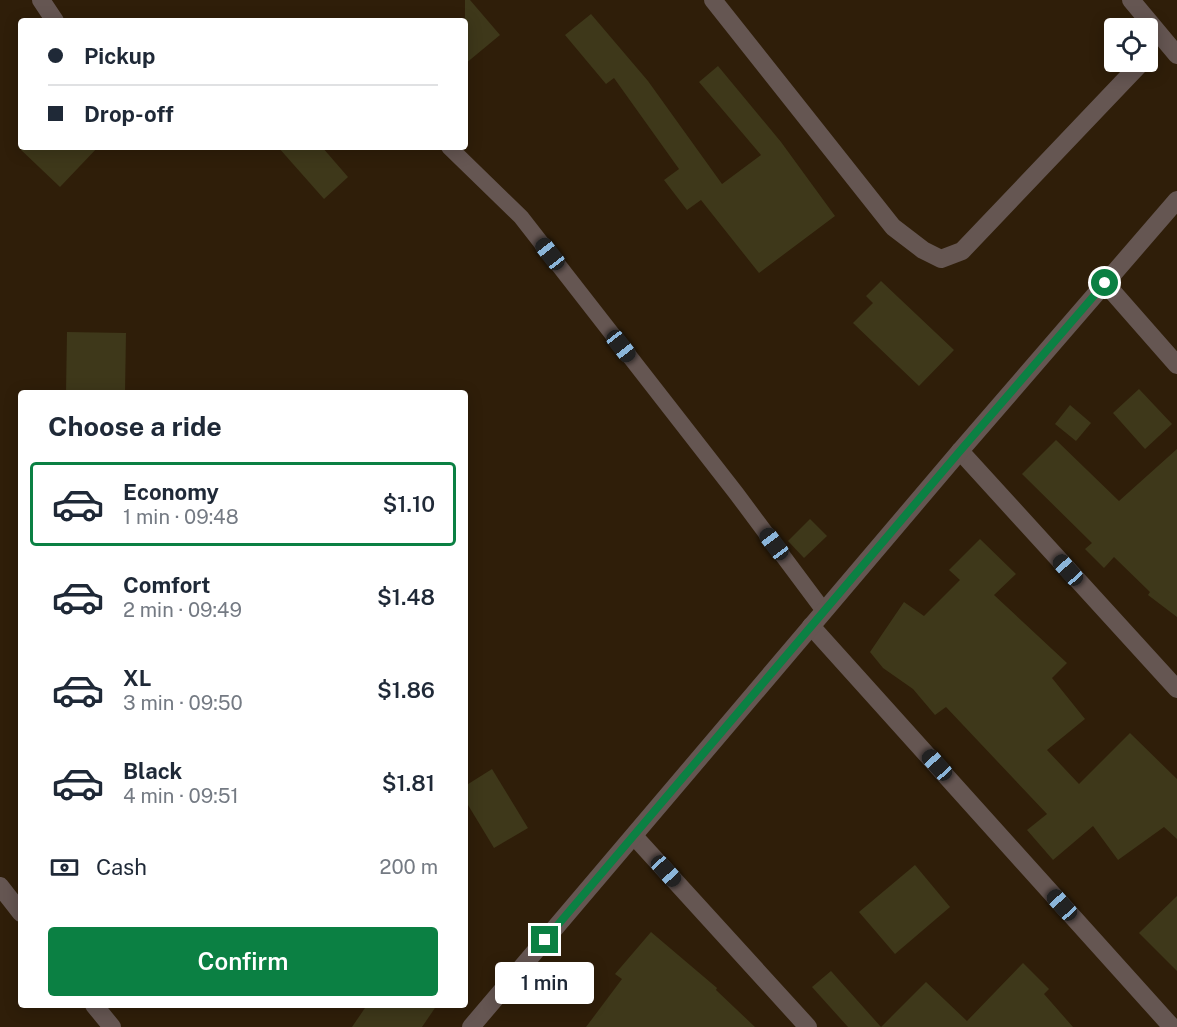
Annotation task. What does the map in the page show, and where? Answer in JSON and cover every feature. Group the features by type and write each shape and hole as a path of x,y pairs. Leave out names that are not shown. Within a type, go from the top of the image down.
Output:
{"street":[{"path":"41,0 53,18"},
{"path":"713,0 893,227 923,250 941,259 962,251 1132,72"},
{"path":"1131,0 1177,55"},
{"path":"1158,45 1164,39"},
{"path":"471,1027 960,451 1177,200"},
{"path":"1105,283 1177,365"},
{"path":"960,451 1177,689"},
{"path":"811,626 1172,1027"},
{"path":"634,836 808,1027"},
{"path":"0,886 18,909"},
{"path":"96,1008 112,1027"}],"lane":[{"path":"452,150 521,217 824,611"}],"building":[{"path":"465,0 470,0 500,35 468,62 468,18 465,18"},
{"path":"591,14 648,81 722,184 761,155 699,82 718,66 781,142 835,216 759,273 701,200 687,210 664,180 679,169 614,78 606,84 565,35"},
{"path":"21,150 95,150 60,187"},
{"path":"281,150 325,150 348,177 324,199"},
{"path":"881,281 954,350 919,386 853,323 873,303 866,296"},
{"path":"67,332 126,333 125,390 66,390"},
{"path":"1139,389 1172,424 1145,449 1113,413"},
{"path":"1070,405 1091,423 1076,441 1055,424"},
{"path":"1056,440 1119,501 1177,449 1177,617 1148,595 1150,592 1114,557 1104,568 1085,549 1092,543 1022,474"},
{"path":"810,519 827,536 804,558 788,541"},
{"path":"980,539 1016,574 994,595 1067,663 1052,678 1085,719 1047,750 1079,784 1130,733 1177,779 1177,839 1164,827 1118,860 1093,826 1053,860 1027,830 1047,814 946,707 935,715 913,689 883,668 870,652 904,602 924,616 960,580 949,570"},
{"path":"492,769 528,828 494,848 468,805 468,784"},
{"path":"915,865 950,907 895,954 859,912"},
{"path":"1177,896 1177,971 1139,933"},
{"path":"651,932 717,988 716,990 755,1027 586,1027 622,979 615,974"},
{"path":"1023,963 1049,989 1044,994 1073,1027 881,1027 926,982 967,1021"},
{"path":"831,971 881,1027 848,1027 812,987"},
{"path":"365,1008 435,1008 422,1027 352,1027"}],"route":[{"path":"545,940 1105,283"}]}
